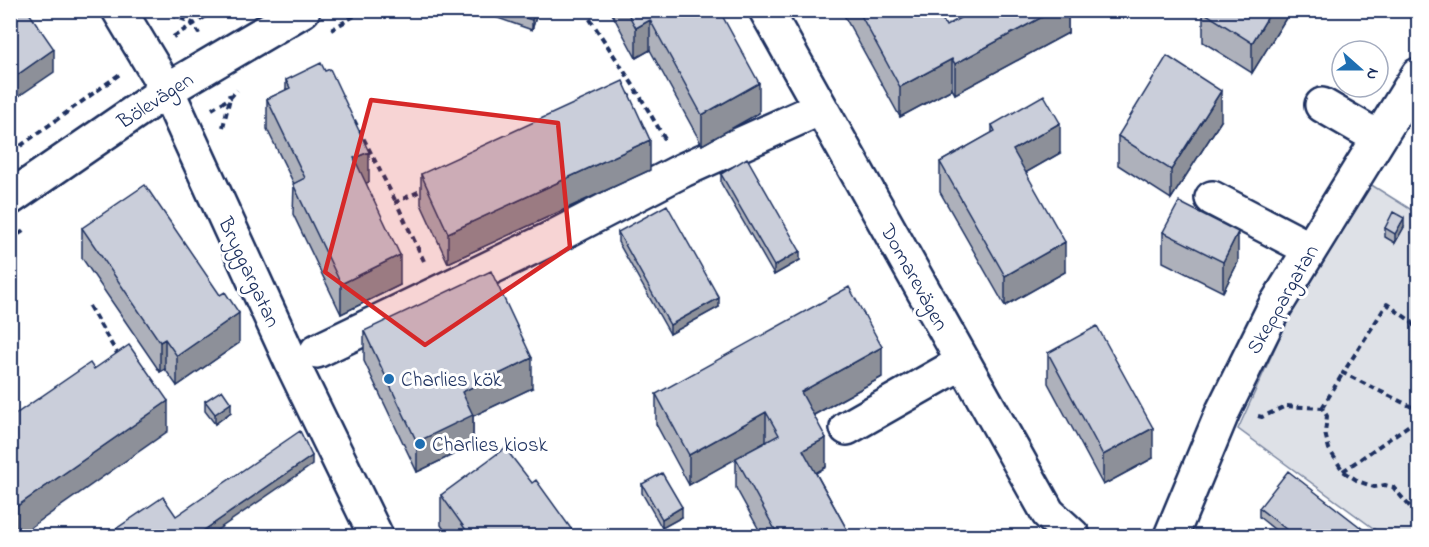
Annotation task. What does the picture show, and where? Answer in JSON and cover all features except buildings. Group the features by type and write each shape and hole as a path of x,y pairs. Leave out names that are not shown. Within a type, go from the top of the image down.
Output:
{"street":[{"name":"Bryggargatan","path":"119,10 167,90 291,361 376,537"},
{"name":"Bölevägen","path":"10,198 167,90 303,10"},
{"name":"Domarevägen","path":"766,10 1048,513 1073,537"},
{"name":"Skeppargatan","path":"1171,537 1228,400 1274,308 1419,75"},
{"path":"1323,105 1379,138"},
{"path":"317,351 550,239 683,170 821,108"},
{"path":"1212,198 1310,249"},
{"path":"847,428 963,362"}],"path":[{"path":"10,153 193,23 216,10"},
{"path":"584,10 637,91 683,170"},
{"path":"616,101 637,91"},
{"path":"351,114 438,292"},
{"path":"396,202 427,188"},
{"path":"1322,408 1387,304 1412,322 1416,332 1419,389"},
{"path":"89,306 121,360"},
{"path":"1343,373 1419,410"},
{"path":"1253,416 1262,417 1286,406 1322,408"},
{"path":"1322,408 1327,416 1325,433 1329,449 1343,471 1358,481 1374,487 1385,485 1394,487 1417,515 1419,524"},
{"path":"1343,471 1419,419"}],"highlighted area":[{"path":"371,100 558,123 570,247 425,345 325,272"}],"shaded area":[{"path":"1370,184 1418,214 1418,536 1384,536 1238,429 1294,306"}],"place":[{"name":"Charlies kök","path":"389,379"},
{"name":"Charlies kiosk","path":"420,444"}]}
